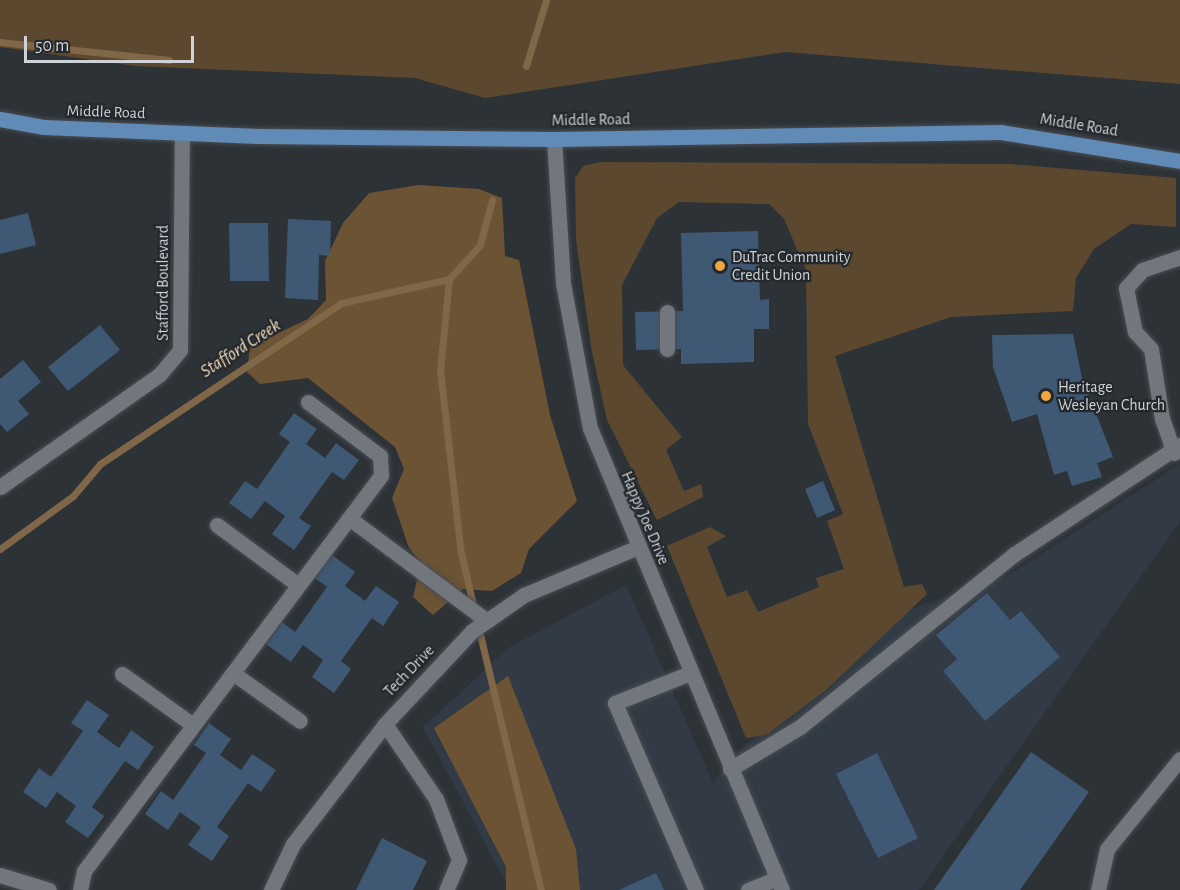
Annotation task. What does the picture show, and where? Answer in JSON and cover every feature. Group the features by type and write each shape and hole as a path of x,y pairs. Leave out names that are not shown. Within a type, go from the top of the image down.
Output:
{"main road":[{"name":"Middle Road","path":"0,119 44,127 182,133 554,139 1001,132 1180,161"}],"street":[{"name":"Stafford Boulevard","path":"0,487 160,374 180,350 182,133"},
{"name":"Happy Joe Drive","path":"554,139 563,283 590,428 636,548 780,884"},
{"path":"730,769 800,727 1013,555 1177,449 1162,419 1151,349 1135,333 1126,288 1142,270 1180,257"},
{"path":"667,312 668,350"},
{"path":"80,890 84,871 381,475 380,456 308,402"},
{"path":"349,518 487,621"},
{"path":"217,525 298,585"},
{"name":"Tech Drive","path":"271,890 293,844 385,724 487,621 524,595 636,548"},
{"path":"232,673 300,721"},
{"path":"690,673 615,703 696,890"},
{"path":"122,674 193,725"},
{"path":"385,724 436,799 459,860 446,890"},
{"path":"1098,890 1107,849 1180,759"},
{"path":"0,874 49,890"},
{"path":"748,890 780,884"}],"shaded area":[{"path":"0,0 1180,0 1180,84 785,52 485,98 415,78 135,66 0,47"},
{"path":"600,162 1009,164 1176,178 1176,227 1131,224 1094,249 1076,278 1073,311 951,317 835,356 904,587 922,584 927,594 826,690 766,735 746,738 667,546 710,527 726,536 707,547 727,597 747,590 758,612 819,587 816,578 844,569 827,521 843,514 808,424 806,270 784,219 769,204 679,202 657,218 622,285 623,365 682,437 666,450 684,491 701,484 703,497 657,520 607,420 592,352 576,240 575,178 583,166"},
{"path":"419,185 479,189 502,198 505,256 519,260 550,415 577,501 529,549 521,573 492,591 463,589 433,615 413,597 421,563 409,548 392,498 404,469 395,447 308,378 260,384 247,372 250,346 308,319 326,300 325,261 343,223 369,193"},
{"path":"1180,464 1180,521 919,890 510,890 423,727 510,647 626,585 713,783 742,748 911,609 1004,578"},
{"path":"508,676 576,849 580,890 506,890 506,867 434,728"}],"building":[{"path":"28,213 36,245 0,254 0,220"},
{"path":"288,219 331,221 330,256 319,255 318,300 285,298"},
{"path":"229,223 268,223 269,281 230,281"},
{"name":"DuTrac Community Credit Union","path":"758,231 760,300 769,299 769,329 754,329 754,362 681,364 681,349 636,350 635,312 683,311 681,233"},
{"path":"100,325 120,350 68,391 48,367"},
{"name":"Heritage Wesleyan Church","path":"1073,334 1082,378 1113,457 1097,463 1102,477 1072,486 1067,471 1054,475 1037,414 1012,422 993,367 992,335"},
{"path":"23,360 41,382 18,401 29,414 7,432 0,424 0,379"},
{"path":"294,413 317,429 306,444 325,458 336,443 359,460 344,480 332,472 299,518 311,526 294,550 272,534 285,516 265,501 251,519 229,503 245,481 257,489 290,442 279,434"},
{"path":"823,481 835,510 817,518 805,489"},
{"path":"332,555 355,572 345,586 365,601 376,586 399,602 383,626 372,618 341,661 351,669 334,693 312,677 323,660 303,645 291,662 266,644 282,622 295,632 327,587 315,578"},
{"path":"987,593 1010,620 1021,611 1060,657 985,721 943,671 957,659 936,635"},
{"path":"87,700 109,715 97,732 119,748 131,730 154,747 138,770 125,761 92,807 104,816 88,838 65,822 76,806 57,792 46,808 23,792 39,768 51,777 83,731 71,723"},
{"path":"209,723 231,739 220,755 241,770 252,754 276,770 261,792 248,783 217,827 229,836 212,861 188,845 201,827 180,812 168,830 145,814 161,791 173,800 206,753 194,745"},
{"path":"1031,752 1089,792 1020,890 934,890"},
{"path":"877,753 918,838 878,858 836,774"},
{"path":"382,838 427,861 413,890 356,890"},
{"path":"656,873 664,890 619,890"}],"waterway":[{"name":"Stafford Creek","path":"526,66 546,0"},
{"path":"0,42 169,60"},
{"name":"Stafford Creek","path":"0,549 73,496 100,464 341,303 449,279 480,245 492,200"},
{"path":"449,279 440,370 461,553 474,609"},
{"path":"478,626 541,890"}],"place":[{"name":"DuTrac Community Credit Union","path":"720,266"},
{"name":"Heritage Wesleyan Church","path":"1046,396"}]}
